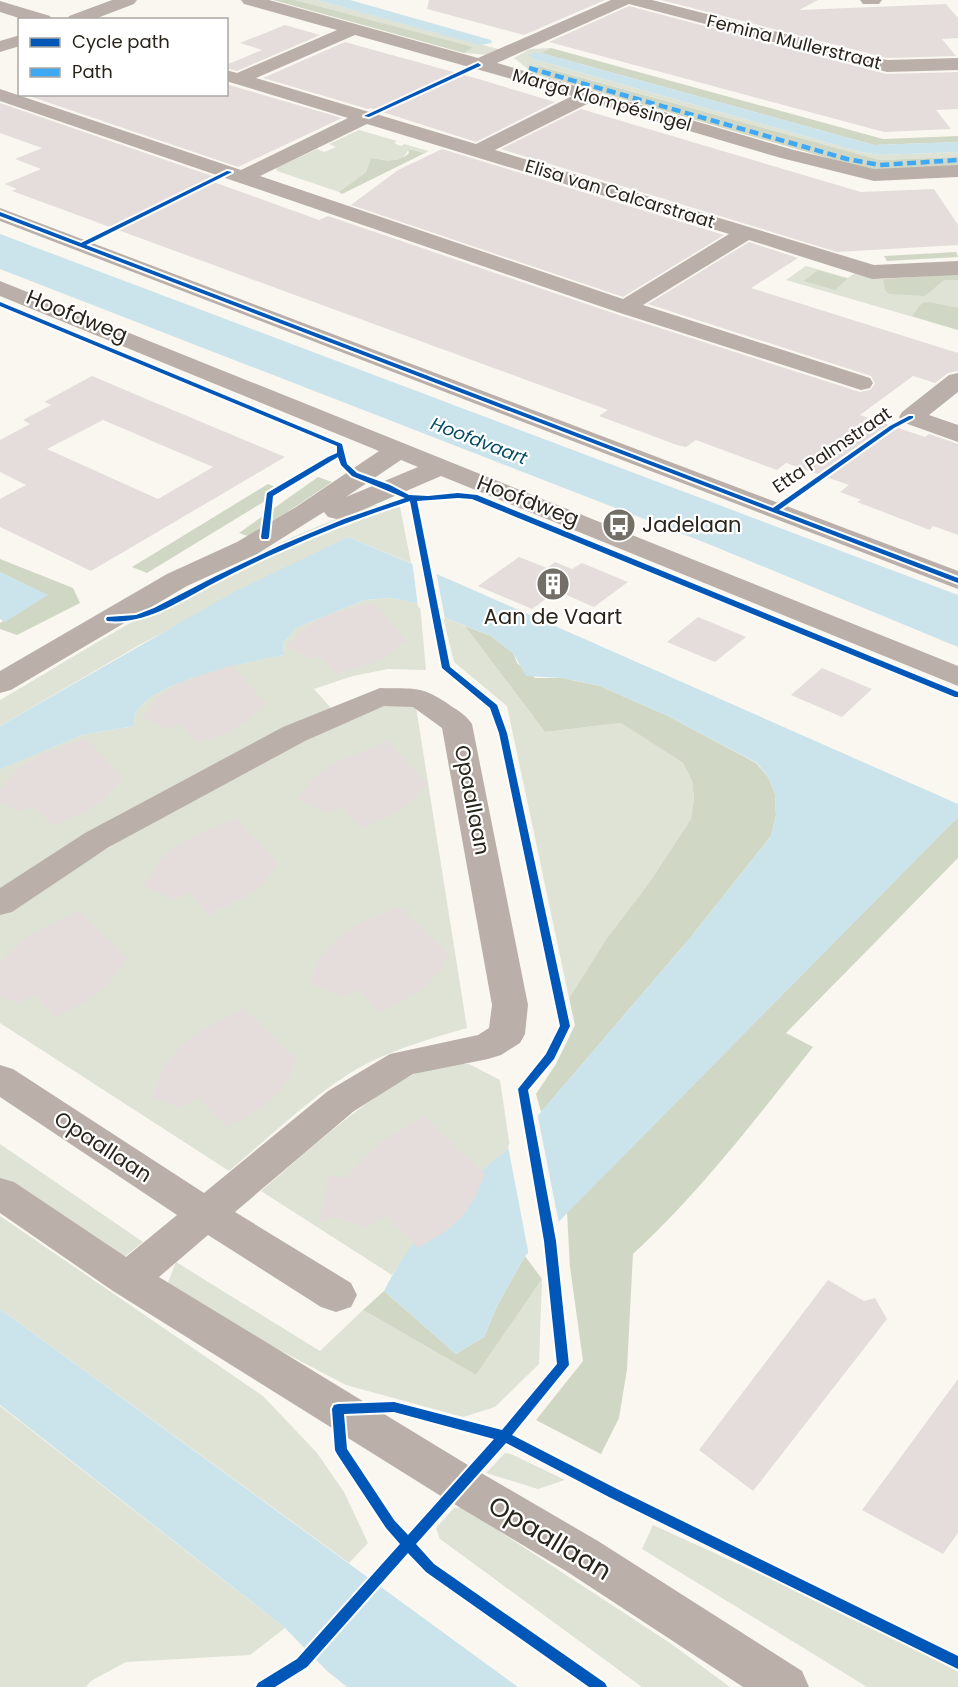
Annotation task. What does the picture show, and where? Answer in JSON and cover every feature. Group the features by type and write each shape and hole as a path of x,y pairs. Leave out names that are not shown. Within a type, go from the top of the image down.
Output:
{"street":[{"path":"80,18 128,0"},
{"name":"Marga Klompésingel","path":"250,0 589,95 788,154 874,175 958,171"},
{"path":"478,65 625,0"},
{"name":"Femina Mullerstraat","path":"632,0 887,66 958,63"},
{"path":"0,6 38,18"},
{"path":"232,77 352,30"},
{"path":"0,47 18,41"},
{"path":"232,77 477,151"},
{"path":"0,95 625,307 861,383"},
{"name":"Elisa van Calcarstraat","path":"477,151 589,95"},
{"path":"243,177 367,116"},
{"name":"Elisa van Calcarstraat","path":"477,151 747,232"},
{"path":"0,214 958,581"},
{"path":"747,232 872,272 958,268"},
{"name":"Elisa van Calcarstraat","path":"625,307 747,232"},
{"name":"Hoofdweg","path":"0,288 958,677"},
{"name":"Etta Palmstraat","path":"958,380 911,417 958,434"},
{"path":"0,684 177,580 247,548 305,513 398,450"},
{"path":"247,548 265,544 388,488 442,467"},
{"name":"Opaallaan","path":"0,904 97,840 294,734 380,697 420,698 457,724 510,1005 507,1034 488,1046 403,1063 341,1101 128,1279"},
{"name":"Opaallaan","path":"0,1079 206,1214 336,1294"},
{"name":"Opaallaan","path":"0,1193 128,1279 460,1484 582,1556 784,1687"}],"shaded area":[{"path":"295,0 317,0 502,50 488,55 464,53 472,47"},
{"path":"551,48 541,53 531,53 533,59 861,152 879,155 958,152 958,157 880,160 540,66 533,73 514,58 530,49"},
{"path":"359,130 397,141 394,143 401,146 404,144 429,151 425,153 409,149 403,158 392,161 371,158 366,172 339,192 277,171 276,168 317,149 324,152 336,147 329,144"},
{"path":"806,266 848,278 855,273 883,279 938,274 958,275 958,330 786,280"},
{"path":"375,505 400,507 411,563 348,537 141,644 0,726 0,700 136,619 277,544"},
{"path":"391,598 420,604 426,670 388,669 353,676 314,689 331,708 197,773 115,817 0,889 0,769 82,735 134,726 136,712 147,700 163,690 227,667 284,655 283,643 298,627 365,600"},
{"path":"443,617 465,626 545,732 621,723 683,763 692,781 694,798 691,819 649,883 607,938 569,998 507,706 454,662"},
{"path":"374,706 416,707 467,1028 395,1051 354,1071 298,1112 229,1171 0,1023 0,914 156,819 259,763"},
{"path":"469,1064 500,1080 510,1148 477,1175 431,1222 392,1275 261,1191 347,1118 397,1084 420,1072 441,1065"},
{"path":"0,1144 143,1242 122,1259 0,1180"},
{"path":"0,1216 263,1396 317,1453 344,1492 368,1543 349,1563 0,1309"},
{"path":"176,1262 320,1351 363,1310 476,1375 542,1279 539,1364 495,1407 463,1417 346,1385 165,1290"},
{"path":"0,1406 285,1628 250,1655 126,1662 91,1681 86,1687 0,1687"},
{"path":"505,1453 565,1480 538,1489 486,1473"},
{"path":"462,1507 670,1643 730,1687 642,1687 440,1539 436,1528 454,1508"},
{"path":"653,1525 883,1632 921,1652 958,1672 958,1687 867,1687 642,1549"}],"green space":[{"path":"273,0 295,0 473,47 464,53"},
{"path":"551,48 883,139 958,136 958,142 874,145 541,53"},
{"path":"539,66 880,160 958,157 958,166 878,171 533,73"},
{"path":"408,149 425,153 342,194 339,192 366,172 371,158 396,160 409,153"},
{"path":"956,252 958,257 887,261 884,256"},
{"path":"818,270 847,279 835,290 804,281"},
{"path":"938,274 958,275 958,280 944,280 925,296 889,294 885,290 883,279"},
{"path":"929,302 958,308 958,330 912,316 922,303"},
{"path":"318,477 332,482 250,537 239,533"},
{"path":"268,484 283,490 147,573 132,567"},
{"path":"0,559 73,588 80,603 17,635 0,629 0,623 47,595 0,572"},
{"path":"465,626 491,636 513,653 517,663 535,678 562,678 600,686 668,716 756,763 768,777 775,794 776,815 771,836 690,938 541,1112 536,1094 556,1064 575,1025 569,998 607,938 649,883 691,819 694,798 692,781 683,763 621,723 545,732"},
{"path":"958,817 958,858 786,1033 813,1047 749,1128 704,1180 658,1231 633,1254 627,1369 619,1418 601,1454 536,1420 583,1361 570,1267 567,1212"},
{"path":"525,1256 542,1279 476,1375 363,1310 384,1291 456,1354 484,1337 497,1306"}],"water":[{"path":"317,0 350,0 491,40 492,43 480,45"},
{"path":"541,53 874,145 958,142 958,152 879,155 861,152 533,59 529,55"},
{"name":"Hoofdvaart","path":"0,234 958,595 958,647 711,545 0,269"},
{"path":"348,537 958,804 958,817 525,1256 497,1306 484,1337 456,1354 384,1291 395,1271 439,1212 473,1178 510,1148 690,938 771,836 776,815 775,794 768,777 757,763 668,716 600,686 562,678 526,676 513,653 491,636 443,617 420,604 391,598 365,600 298,627 283,643 284,655 204,674 162,691 136,712 134,726 82,735 0,769 0,726 234,592"},
{"path":"0,572 48,595 5,622 0,619"},
{"path":"0,1309 518,1687 347,1687 327,1671 285,1628 0,1405"}],"pier":[{"path":"412,560 436,571 445,619 418,607"},
{"path":"537,1112 559,1224 529,1256 508,1146"}],"building":[{"path":"429,0 605,0 524,35 427,9"},
{"path":"661,0 818,0 799,10 946,4 958,18 958,38 942,39 956,56 887,58"},
{"path":"629,6 886,74 958,72 958,109 936,110 951,129 884,132 549,42"},
{"path":"285,25 320,35 237,71 228,69 228,64 262,50 240,43"},
{"path":"345,42 555,102 476,142 370,108 263,78"},
{"path":"228,85 342,118 238,167 29,96 228,96"},
{"path":"0,103 215,177 208,180 319,220 328,216 616,314 860,392 870,390 875,384 871,376 648,304 749,242 798,258 751,288 958,353 958,371 948,373 935,383 913,376 860,415 925,437 929,434 958,444 958,535 933,526 930,530 857,502 861,500 840,492 849,485 786,463 777,470 696,440 686,447 677,445 599,416 608,410 12,191 17,189 5,184 41,169 15,159 42,148 0,133"},
{"path":"581,109 861,192 934,189 958,225 958,245 837,252 501,149"},
{"path":"442,149 724,235 623,297 351,205 398,170"},
{"path":"92,376 285,457 91,571 0,527 0,499 26,485 0,472 0,440 30,424 23,420 51,405 44,402","holes":["103,420 213,467 158,499 47,449"]},
{"name":"Aan de Vaart","path":"519,557 547,568 555,562 572,569 582,563 628,582 594,607 557,591 532,609 478,586"},
{"path":"374,602 407,641 380,660 337,674 319,656 312,659 286,647 300,632 315,621 333,613"},
{"path":"698,617 746,637 715,662 667,642"},
{"path":"232,665 266,704 246,722 227,733 197,743 181,725 169,729 142,718 158,697 177,684"},
{"path":"822,668 872,689 842,717 791,695"},
{"path":"86,738 124,779 103,800 81,814 52,826 35,806 21,811 0,803 0,790 18,769 42,754"},
{"path":"388,741 428,784 407,806 393,815 360,828 343,808 328,813 297,799 315,777 331,764"},
{"path":"236,818 279,864 263,884 251,894 209,915 190,893 175,899 143,887 161,859 175,847"},
{"path":"399,906 449,954 443,967 422,990 380,1013 358,989 343,997 310,983 320,958 340,936 357,925"},
{"path":"79,911 128,958 108,984 90,999 55,1018 35,995 18,1003 0,997 0,961 29,936"},
{"path":"244,1008 297,1060 290,1077 279,1092 264,1106 227,1128 199,1098 180,1107 152,1098 161,1071 182,1045 197,1033"},
{"path":"424,1116 485,1174 476,1196 463,1216 446,1231 418,1248 386,1216 366,1228 337,1217 319,1222 329,1175 345,1178 379,1143"},
{"path":"828,1280 864,1301 875,1298 887,1319 753,1491 699,1450"},
{"path":"958,1379 958,1533 943,1554 862,1510"}],"marked path":[{"path":"529,68 847,159 880,165 958,160"}],"cycle path":[{"path":"367,116 478,65"},
{"path":"81,245 229,172"},
{"path":"0,214 958,581"},
{"path":"0,304 340,445 344,464 354,475 403,495 413,498 458,495 474,497 958,695"},
{"path":"773,511 892,427 911,417"},
{"path":"265,537 270,495 340,454"},
{"path":"110,619 137,617 157,610 282,547 347,520 413,498 446,668 494,707 503,733 565,1026 550,1056 523,1089 550,1241 563,1365 504,1436 302,1663 263,1687"},
{"path":"600,1687 430,1568 390,1524 341,1450 338,1409 394,1407 504,1436 613,1493 958,1663"}],"place":[{"name":"Jadelaan","path":"619,525"},
{"name":"Aan de Vaart","path":"553,584"}]}
